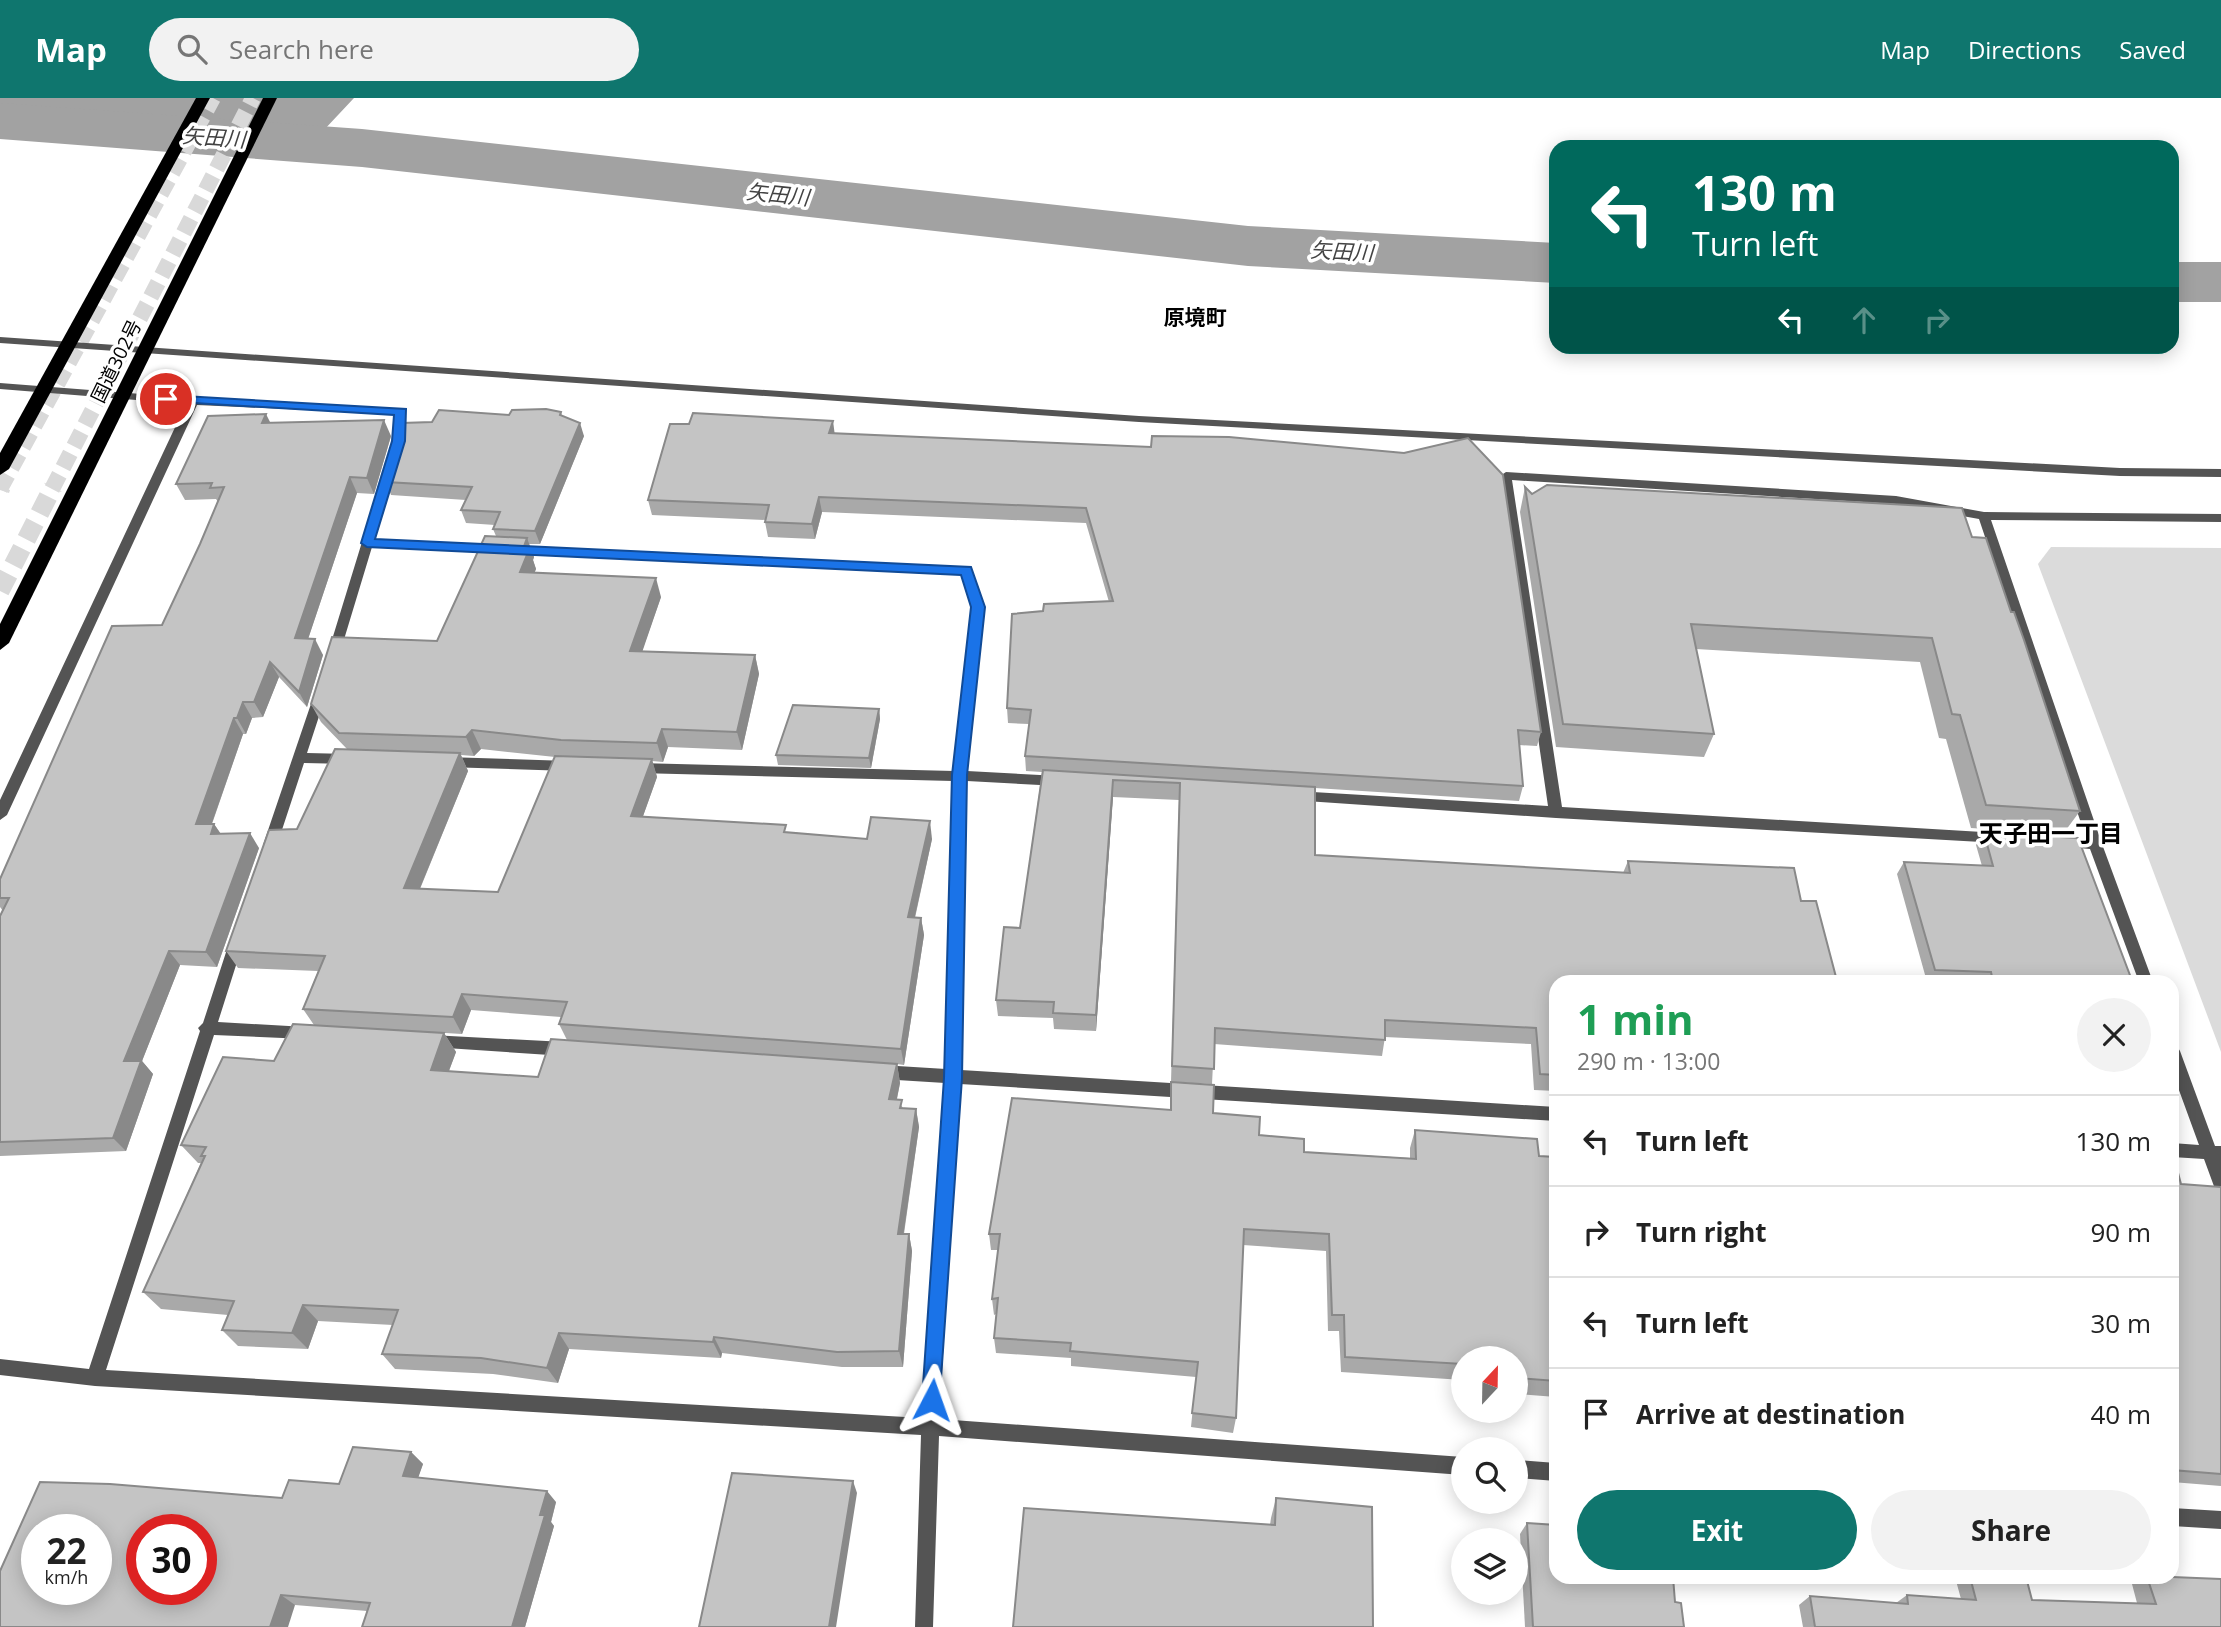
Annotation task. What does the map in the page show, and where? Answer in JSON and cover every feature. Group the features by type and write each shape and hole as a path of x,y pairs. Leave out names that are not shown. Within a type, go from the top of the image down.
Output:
{"highway":[{"path":"0,469 204,98"},
{"name":"国道302号","path":"0,643 270,98"}],"street":[{"path":"0,340 1139,419 2120,472 2221,473"},
{"path":"0,386 193,401 401,411 399,441 301,758 265,860"},
{"path":"0,815 193,401"},
{"path":"1556,813 1506,476 1896,500 1984,516 2221,518"},
{"path":"1984,516 2095,844 2143,975"},
{"path":"367,543 966,570 978,607 960,775 953,1078 930,1427 924,1627"},
{"path":"301,758 370,760"},
{"path":"425,762 590,767"},
{"path":"617,768 906,777 960,775 1070,782"},
{"path":"1279,795 2012,839"},
{"path":"2040,841 2095,844"},
{"path":"95,1378 206,1028 242,925"},
{"path":"206,1028 316,1034"},
{"path":"412,1040 578,1049"},
{"path":"2179,1068 2215,1153 2221,1184"},
{"path":"860,1070 953,1078 1549,1114"},
{"path":"2179,1150 2215,1153"},
{"path":"0,1367 95,1378 930,1427 1451,1465"},
{"path":"1528,1470 1549,1471"},
{"path":"2179,1517 2221,1520"}],"shaded area":[{"name":"矢田川","path":"0,98 354,98 323,131 60,118 0,121"},
{"path":"2051,547 2221,548 2221,1052 2038,564"}],"building":[{"path":"546,409 561,412 560,415 580,423 535,531 493,529 500,512 461,510 472,487 386,482 402,423 432,422 439,410 509,415 512,410"},
{"path":"693,413 833,421 829,433 1151,447 1152,436 1229,437 1404,453 1468,438 1503,475 1541,732 1518,730 1523,786 1025,756 1031,710 1007,708 1012,614 1043,611 1044,604 1113,601 1086,508 819,497 812,524 765,522 769,505 648,500 670,424 689,424"},
{"path":"266,414 262,423 384,420 367,478 350,477 295,638 315,639 299,692 270,662 254,702 243,702 237,718 234,718 196,824 214,824 211,834 250,833 206,952 169,951 124,1061 141,1061 113,1138 0,1142 0,916 9,898 0,898 0,879 112,626 162,625 200,544 224,487 210,488 212,483 176,484 208,416"},
{"path":"1547,485 1962,508 1972,537 1986,538 2011,612 2014,612 2024,640 2080,811 1986,805 1960,715 1952,714 1932,638 1691,624 1714,734 1563,724 1525,487 1532,494"},
{"path":"485,536 527,538 523,549 529,550 520,572 656,578 630,651 755,655 737,732 662,729 657,743 561,740 472,730 466,737 339,733 311,704 332,637 437,641"},
{"path":"793,705 879,709 869,758 776,755"},
{"path":"335,749 460,753 404,888 498,892 555,756 652,759 631,816 786,825 784,832 867,839 871,817 930,821 908,917 921,918 901,1049 559,1024 567,1002 462,994 453,1017 303,1009 325,956 226,951 269,830 297,829"},
{"path":"1043,770 1315,787 1315,855 1630,873 1628,861 1794,868 1801,901 1816,901 1835,975 1549,975 1549,1075 1540,1074 1536,1028 1385,1020 1385,1040 1215,1028 1214,1069 1172,1066 1180,783 1113,780 1096,1015 1053,1013 1054,1002 996,1000 1004,927 1020,928"},
{"path":"1984,833 2078,838 2130,975 1992,975 1991,972 1935,970 1904,862 1993,866"},
{"path":"293,1024 444,1033 431,1070 538,1077 551,1039 897,1064 889,1099 902,1100 900,1108 916,1109 898,1234 909,1234 899,1351 837,1352 714,1337 713,1342 559,1333 547,1368 481,1358 382,1354 398,1310 303,1305 292,1333 222,1330 234,1301 143,1292 205,1156 201,1156 206,1147 181,1145 223,1057 274,1061"},
{"path":"1171,1082 1214,1085 1213,1113 1260,1117 1259,1135 1304,1139 1304,1152 1416,1159 1415,1130 1537,1139 1539,1156 1549,1157 1549,1380 1528,1379 1528,1346 1451,1346 1451,1363 1345,1357 1344,1315 1332,1315 1329,1234 1244,1229 1236,1418 1192,1413 1198,1362 1070,1351 1071,1343 994,1338 998,1298 992,1299 1000,1234 989,1234 1012,1098 1171,1110"},
{"path":"2179,1176 2181,1184 2221,1187 2221,1474 2179,1471"},
{"path":"353,1447 411,1452 403,1476 547,1491 540,1515 545,1515 512,1627 362,1627 370,1603 281,1595 270,1627 0,1627 0,1571 21,1524 21,1605 112,1605 112,1514 26,1514 40,1482 110,1484 282,1498 289,1480 339,1484"},
{"path":"732,1473 853,1481 829,1627 699,1627"},
{"path":"1276,1498 1372,1507 1373,1627 1013,1627 1024,1508 1275,1525"},
{"path":"1527,1523 1549,1525 1549,1584 1674,1584 1675,1602 1681,1603 1684,1627 1533,1627"},
{"path":"2179,1577 2221,1579 2221,1627 1815,1627 1810,1596 1908,1604 1907,1595 1976,1600 1972,1584 2028,1584 2032,1600 2156,1604 2149,1584 2179,1584"}],"waterway":[{"name":"矢田川","path":"0,121 362,148 1248,246 1549,263"},
{"name":"矢田川","path":"2179,282 2221,282"}],"tunnel":[{"path":"1,487 213,98"},
{"path":"52,489 253,98"},
{"path":"0,591 53,487"}],"district":[{"name":"原境町","path":"1195,317"},
{"name":"天子田一丁目","path":"2051,832"}],"route":[{"path":"166,399 401,411 399,441 367,543 966,570 978,607 960,775 953,1078 932,1400"}]}
